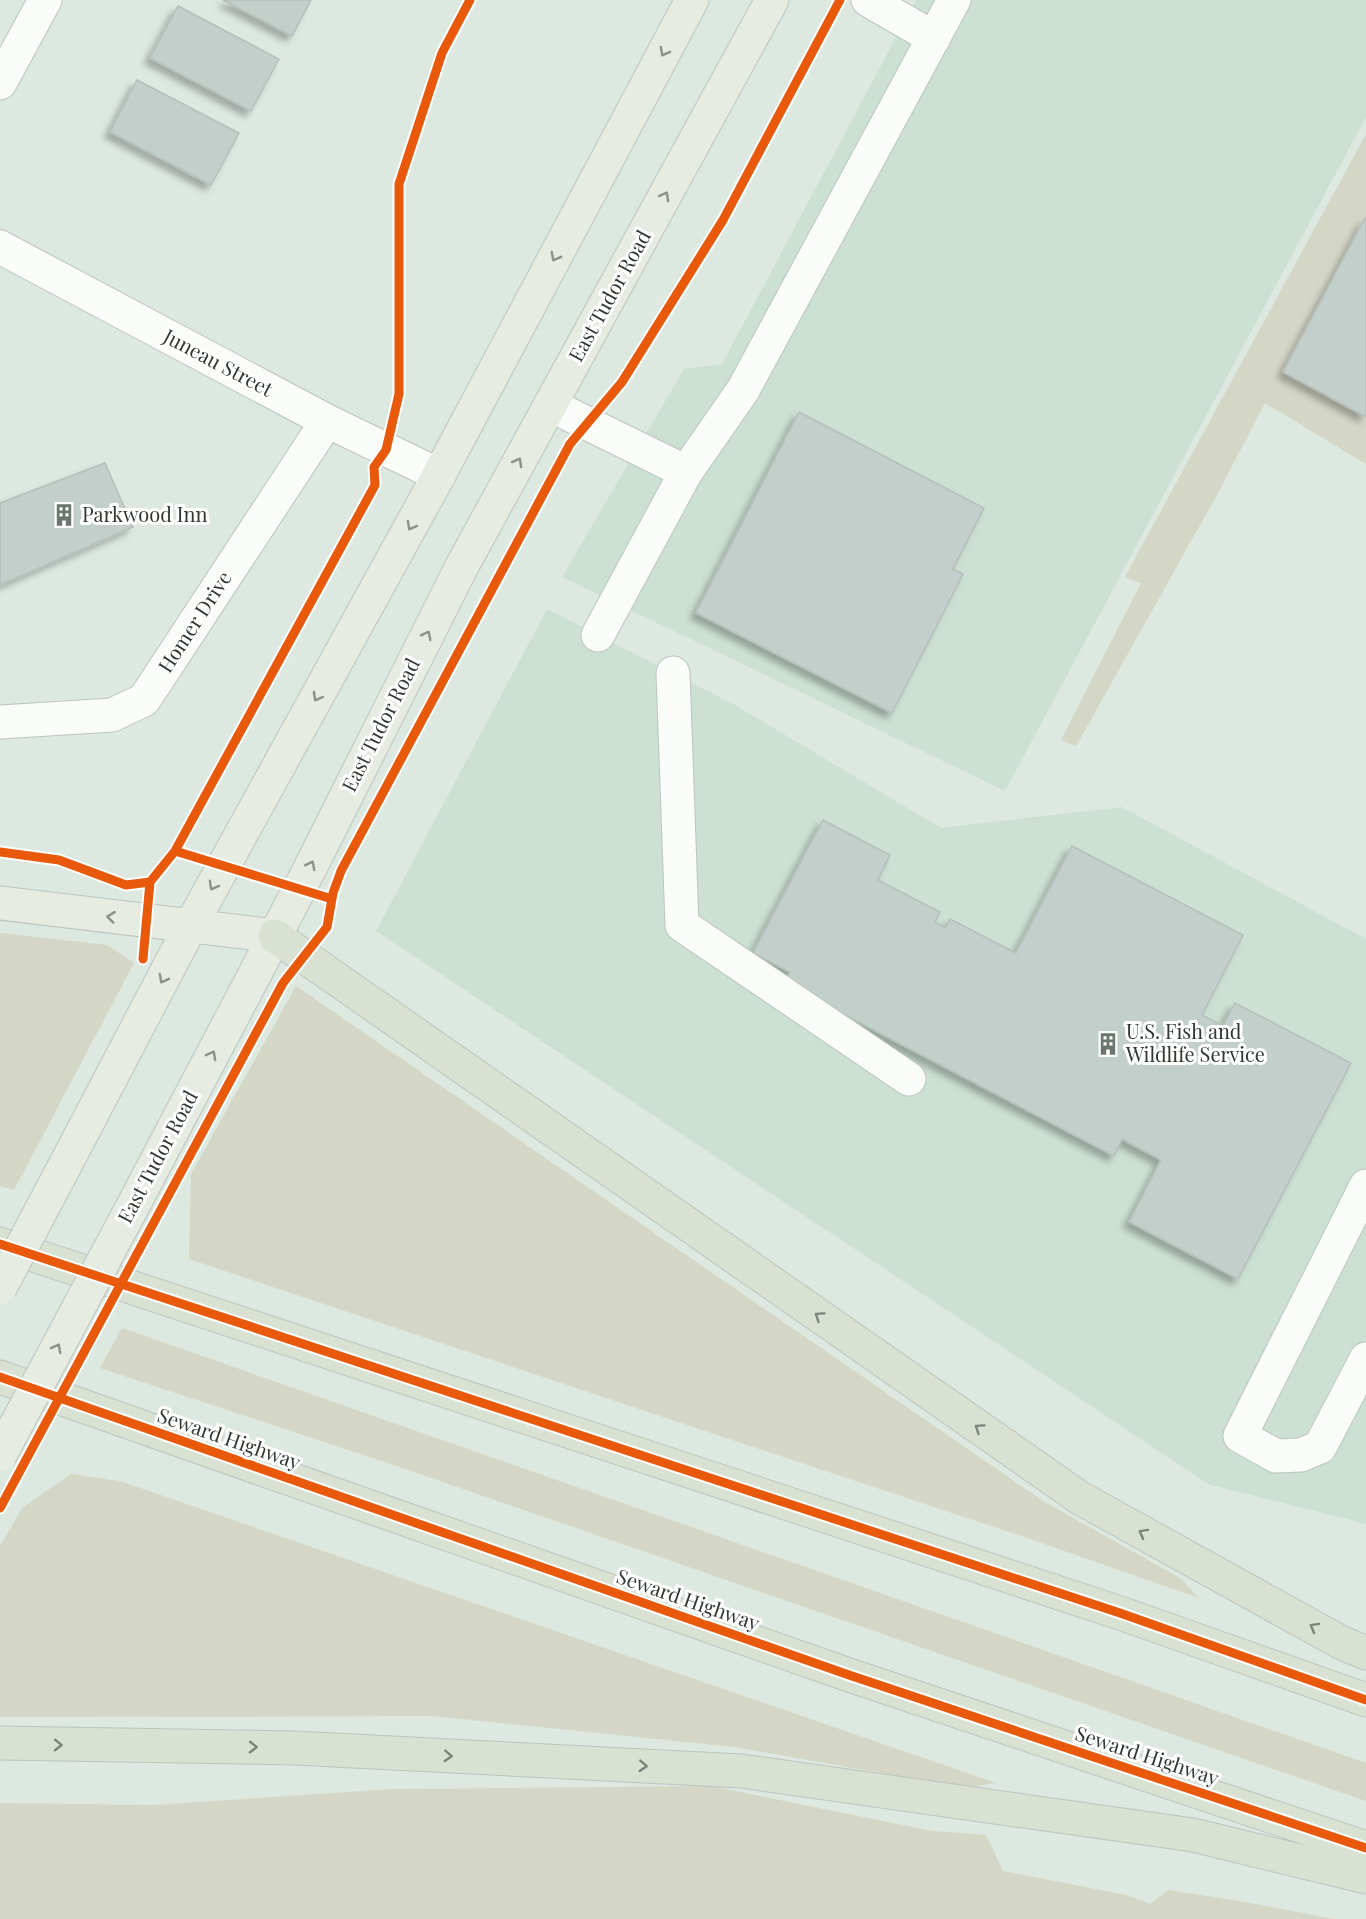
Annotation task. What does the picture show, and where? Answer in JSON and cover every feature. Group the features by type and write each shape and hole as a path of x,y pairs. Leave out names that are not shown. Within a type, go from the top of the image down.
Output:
{"highway":[{"path":"275,936 1080,1498 1342,1643 1366,1653"},
{"path":"0,1244 1120,1613 1366,1700"},
{"name":"Seward Highway","path":"0,1377 849,1676 1366,1848"},
{"path":"0,1743 295,1748 741,1771 1193,1835 1366,1877"}],"main road":[{"path":"0,1288 190,927 439,475 692,0"},
{"name":"East Tudor Road","path":"0,1455 275,936 462,566 772,0"},
{"path":"0,903 275,936"}],"street":[{"path":"0,83 45,0"},
{"path":"868,0 933,38"},
{"path":"598,635 686,472 743,390 954,0"},
{"name":"Juneau Street","path":"0,247 327,421 439,475"},
{"path":"550,405 686,472"},
{"name":"Homer Drive","path":"0,722 112,715 144,700 327,421"},
{"path":"673,673 682,925 909,1079"},
{"path":"1366,1186 1240,1436 1276,1456 1301,1455 1320,1448 1366,1359"}],"shaded area":[{"path":"916,0 1366,0 1366,117 1005,791 562,577 684,369 722,364"},
{"path":"1366,134 1366,464 1265,403 1217,495 1076,746 1061,740 1141,583 1125,577"},
{"path":"547,609 735,705 941,828 1122,807 1366,939 1366,1524 1210,1485 376,931"},
{"path":"0,933 107,945 134,963 14,1190 0,1186"},
{"path":"296,986 1043,1501 1180,1578 1199,1598 1033,1540 189,1259 191,1174"},
{"path":"122,1328 1366,1763 1366,1801 391,1464 100,1368"},
{"path":"71,1474 120,1481 996,1783 965,1788 735,1747 433,1716 0,1717 0,1546 22,1508"},
{"path":"711,1786 932,1831 986,1835 1003,1871 1126,1895 1150,1904 1168,1890 1334,1919 0,1919 0,1803 154,1805 393,1789"}],"building":[{"path":"223,0 311,0 292,36"},
{"path":"178,6 279,59 251,111 150,58"},
{"path":"137,80 239,133 211,185 110,132"},
{"path":"1366,219 1366,417 1283,372"},
{"path":"799,412 984,508 953,569 963,574 892,713 696,613"},
{"name":"Parkwood Inn","path":"105,463 133,527 0,585 0,503"},
{"name":"U.S. Fish and Wildlife Service","path":"823,820 890,855 878,880 940,912 935,922 945,928 950,919 1016,953 1072,846 1243,935 1202,1015 1223,1026 1235,1003 1351,1063 1238,1279 1129,1222 1161,1160 1122,1139 1114,1156 784,983 790,972 753,953"}],"cycle path":[{"path":"143,959 150,882 175,851 375,485 374,467 386,450 399,394 399,184 442,53 470,0"},
{"path":"0,1508 283,983 327,927 333,893 341,871 570,444 622,382 723,220 840,0"},
{"path":"175,851 332,899"},
{"path":"0,852 59,860 126,885 150,882"},
{"path":"0,1244 1120,1613 1366,1700"},
{"path":"0,1377 849,1675 1366,1848"}],"place":[{"name":"Parkwood Inn","path":"64,515"},
{"name":"U.S. Fish and Wildlife Service","path":"1108,1044"}]}
